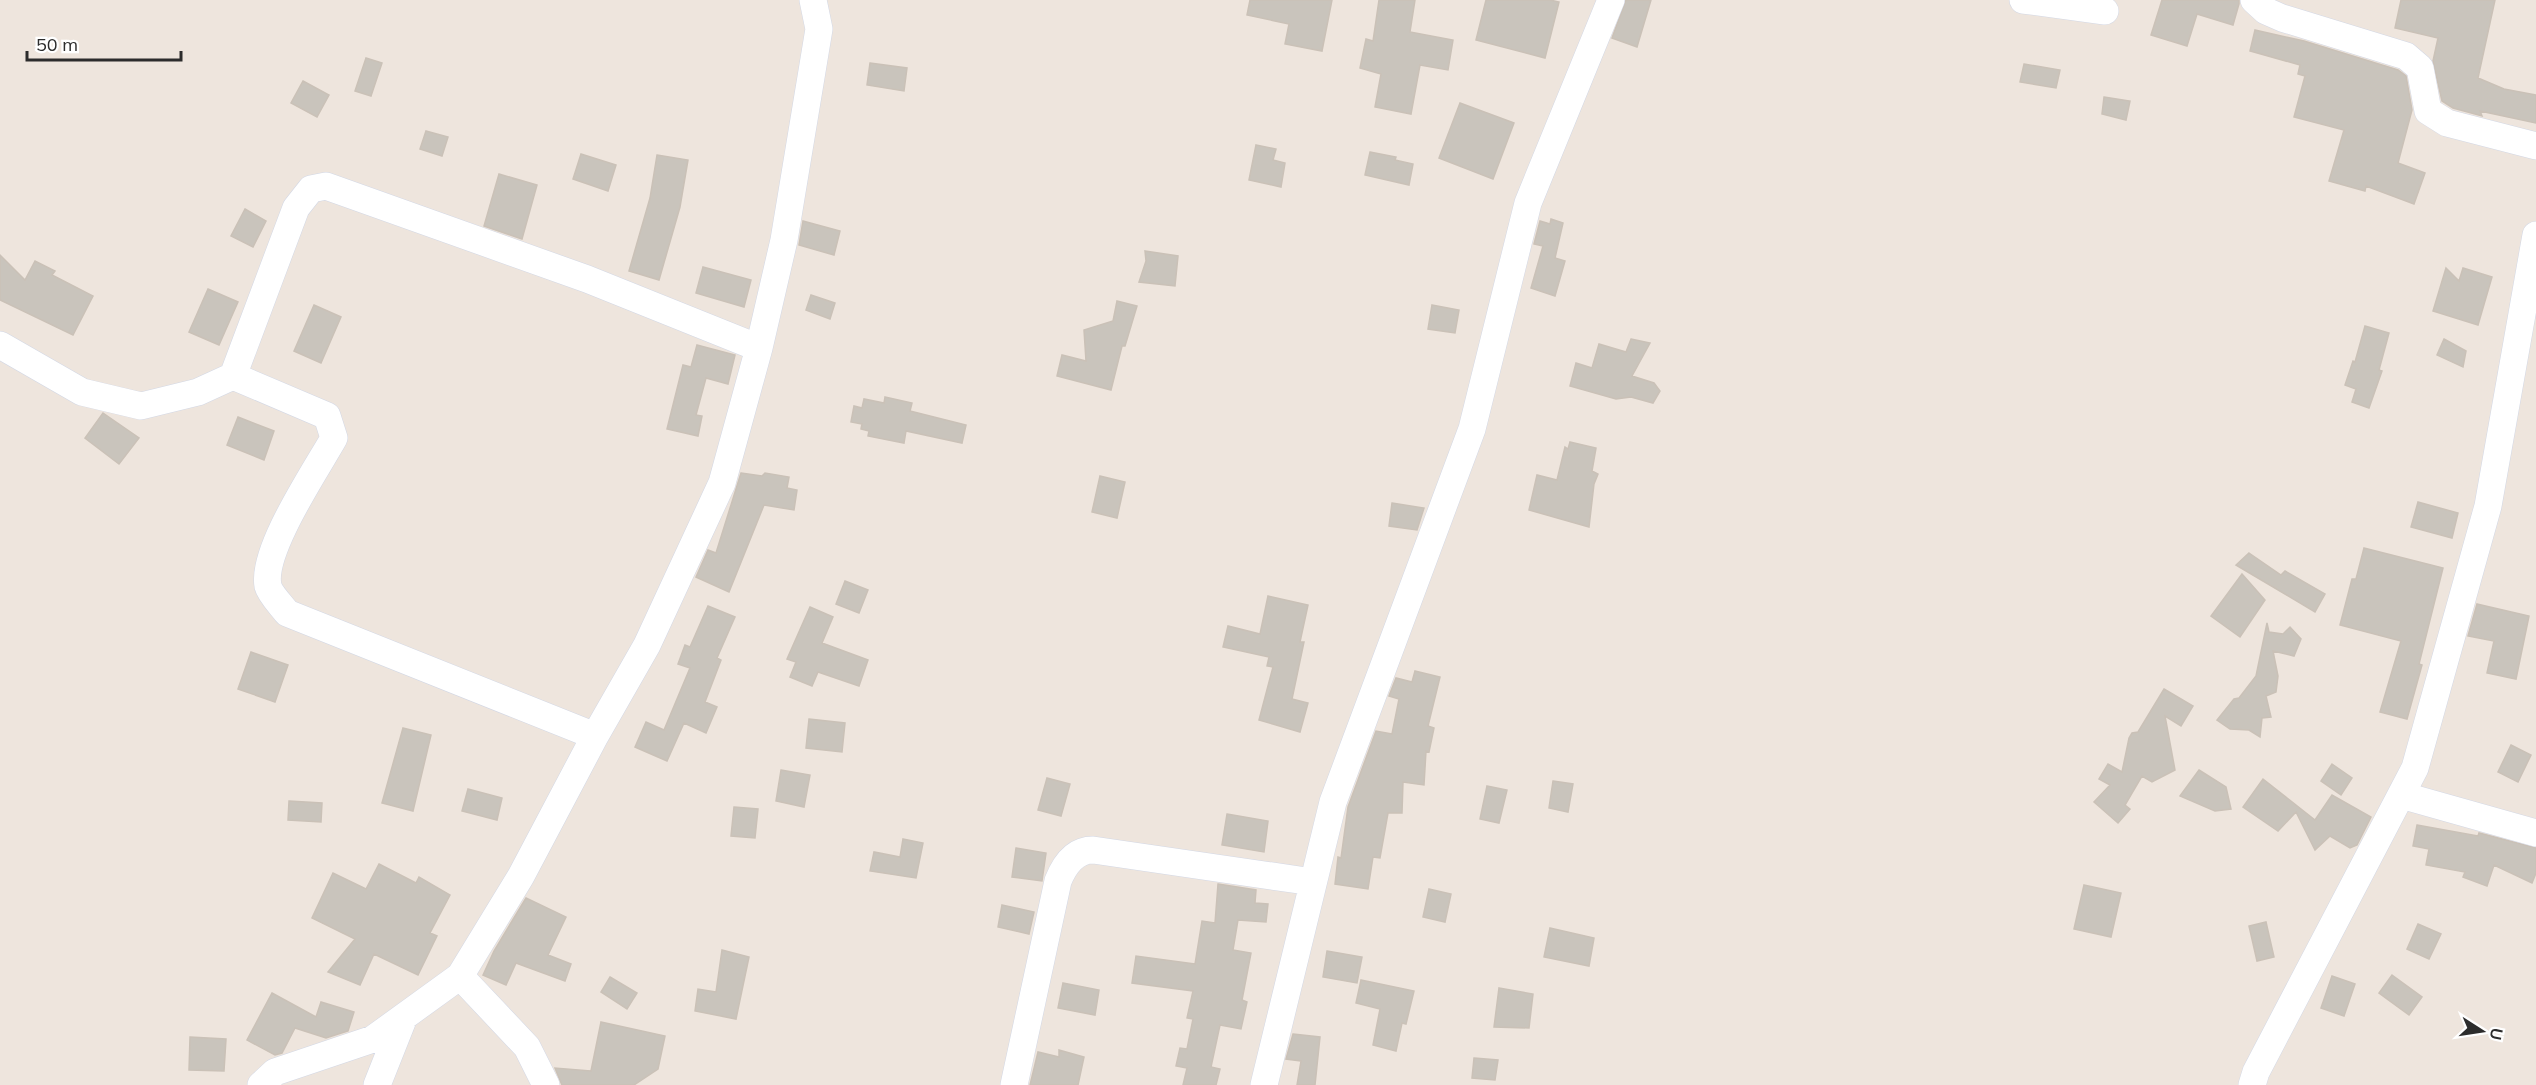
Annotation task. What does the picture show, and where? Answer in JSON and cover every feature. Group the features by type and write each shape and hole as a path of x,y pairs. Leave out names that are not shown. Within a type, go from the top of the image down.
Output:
{"street":[{"path":"261,1085 275,1072 373,1039 460,976 521,876 595,736 647,645 722,483 759,348 784,240 819,29 813,0"},
{"path":"1264,1085 1333,802 1472,429 1528,202 1611,0"},
{"path":"2023,0 2105,11"},
{"path":"2254,0 2266,11 2282,18 2406,56 2420,68 2428,111 2447,123 2536,146"},
{"path":"0,345 82,393 141,406 198,392 233,376 296,208 311,189 326,186 587,279 759,348"},
{"path":"2252,1085 2256,1072 2415,768 2488,506 2532,276 2536,235"},
{"path":"233,376 327,416 332,427 334,438 277,540 269,563 268,587 286,612 595,736"},
{"path":"2401,795 2536,832"},
{"path":"1014,1085 1058,881 1062,872 1076,855 1093,850 1313,882"},
{"path":"460,976 527,1047 546,1085"},
{"path":"377,1085 404,1017"}],"building":[{"path":"1250,0 1332,0 1322,51 1285,44 1289,24 1247,15"},
{"path":"1379,0 1415,0 1410,32 1453,40 1448,70 1420,65 1411,114 1375,107 1381,74 1360,68 1366,39 1373,41"},
{"path":"1486,0 1559,2 1545,58 1476,40"},
{"path":"1626,0 1651,0 1637,47 1612,38"},
{"path":"2162,0 2239,0 2239,4 2233,25 2197,14 2187,46 2151,35"},
{"path":"2401,0 2495,0 2478,78 2504,89 2536,95 2536,123 2480,111 2482,116 2453,108 2442,101 2433,61 2438,38 2395,28"},
{"path":"2255,30 2304,41 2398,70 2406,76 2412,110 2398,163 2425,173 2414,204 2366,186 2365,191 2329,181 2344,130 2294,117 2305,76 2298,74 2300,65 2250,51"},
{"path":"366,58 382,63 371,96 355,91"},
{"path":"870,63 907,68 904,91 867,85"},
{"path":"2024,64 2060,70 2056,88 2020,82"},
{"path":"303,81 329,95 317,117 291,103"},
{"path":"2104,97 2130,101 2126,120 2102,114"},
{"path":"1460,103 1514,123 1493,179 1439,158"},
{"path":"426,131 448,137 442,156 420,149"},
{"path":"1256,145 1276,149 1273,160 1285,163 1281,187 1249,180"},
{"path":"1370,152 1396,157 1395,160 1413,164 1409,185 1365,175"},
{"path":"581,154 616,165 608,191 573,179"},
{"path":"657,155 688,160 680,207 659,280 629,271 650,198"},
{"path":"499,174 537,185 522,239 484,226"},
{"path":"245,209 266,221 253,247 231,236"},
{"path":"1551,219 1563,223 1555,258 1565,261 1555,296 1531,288 1543,246 1534,244 1540,221 1550,224"},
{"path":"803,221 840,231 834,255 799,245"},
{"path":"1145,251 1178,256 1175,286 1139,282 1146,261"},
{"path":"0,255 25,280 35,261 55,271 52,275 93,296 73,335 0,300"},
{"path":"703,267 751,280 744,307 696,293"},
{"path":"2446,268 2459,281 2463,268 2492,277 2478,325 2433,311"},
{"path":"208,289 238,302 219,345 189,332"},
{"path":"811,295 835,303 830,319 806,310"},
{"path":"1117,301 1137,306 1125,346 1122,346 1111,390 1057,376 1062,355 1086,361 1084,330 1113,321"},
{"path":"314,305 341,317 321,363 294,351"},
{"path":"1432,305 1459,310 1455,333 1428,329"},
{"path":"2365,326 2389,333 2379,370 2382,371 2369,408 2352,402 2356,389 2345,385 2353,361 2355,362"},
{"path":"1631,339 1650,343 1632,376 1654,383 1660,391 1653,403 1631,397 1616,399 1570,386 1576,363 1592,368 1599,344 1626,352"},
{"path":"2444,339 2466,351 2463,367 2437,355"},
{"path":"697,345 735,355 728,384 706,378 696,415 702,416 698,436 667,429 683,365 691,367"},
{"path":"885,397 912,403 910,411 966,425 962,443 906,431 904,443 868,436 869,431 861,429 862,424 851,422 854,406 862,408 864,399 884,403"},
{"path":"103,413 139,438 119,464 85,438"},
{"path":"238,417 274,431 264,460 227,445"},
{"path":"1570,442 1596,448 1592,471 1598,474 1594,484 1589,527 1529,510 1537,475 1557,480 1565,447 1568,449"},
{"path":"741,473 762,476 765,473 789,477 787,488 797,490 794,510 764,505 729,592 696,577 708,550 716,553"},
{"path":"1100,476 1125,482 1117,518 1092,512"},
{"path":"2418,502 2458,513 2452,538 2411,527"},
{"path":"1392,503 1424,508 1417,530 1389,526"},
{"path":"2364,548 2443,568 2419,664 2422,665 2407,719 2380,712 2401,641 2340,625 2352,579 2356,579"},
{"path":"2249,553 2281,575 2285,571 2325,594 2315,612 2236,565"},
{"path":"2242,574 2265,600 2240,637 2211,616"},
{"path":"845,581 868,590 859,613 836,604"},
{"path":"1268,596 1308,605 1300,642 1304,642 1292,699 1308,703 1300,732 1259,720 1273,667 1267,666 1269,657 1223,647 1228,626 1260,634"},
{"path":"2477,604 2529,616 2516,679 2487,673 2494,641 2468,636"},
{"path":"708,606 735,617 717,658 721,660 705,702 717,707 706,733 684,723 667,761 635,747 646,722 664,730 690,668 678,664 685,645 690,647"},
{"path":"810,607 833,617 822,643 868,660 859,686 818,672 812,686 790,677 796,662 787,659"},
{"path":"2267,623 2269,632 2283,634 2290,627 2301,639 2294,656 2273,651 2278,676 2276,692 2266,696 2271,717 2262,718 2260,737 2249,730 2230,729 2217,720 2234,699 2239,698 2256,676"},
{"path":"251,652 288,665 275,702 238,689"},
{"path":"1415,671 1440,677 1428,726 1434,728 1429,752 1426,751 1424,785 1403,782 1402,813 1388,813 1380,858 1373,857 1368,889 1335,884 1348,807 1376,731 1392,734 1399,699 1389,696 1396,678 1412,682"},
{"path":"2164,689 2193,706 2181,726 2165,716 2175,770 2152,782 2142,776 2125,805 2130,809 2118,823 2094,802 2110,785 2099,779 2108,764 2122,772 2129,738 2132,733 2138,732"},
{"path":"809,719 845,723 842,752 806,748"},
{"path":"403,728 431,735 413,811 382,803"},
{"path":"2511,745 2531,755 2518,782 2498,772"},
{"path":"2332,764 2352,778 2341,795 2321,781"},
{"path":"781,770 810,775 804,807 776,801"},
{"path":"2199,770 2226,787 2231,809 2215,811 2180,796"},
{"path":"1047,778 1070,784 1061,816 1038,810"},
{"path":"2263,779 2315,820 2332,795 2371,817 2357,845 2350,848 2330,836 2315,850 2296,812 2278,831 2243,807"},
{"path":"1553,781 1573,784 1568,812 1549,808"},
{"path":"1487,786 1507,790 1499,823 1480,819"},
{"path":"468,789 502,798 497,820 462,811"},
{"path":"289,801 322,803 321,822 288,820"},
{"path":"734,807 758,809 755,838 731,836"},
{"path":"1227,814 1268,821 1264,852 1222,845"},
{"path":"2417,825 2478,836 2479,833 2536,848 2536,873 2532,883 2494,865 2487,886 2463,877 2465,872 2426,865 2429,849 2413,846"},
{"path":"903,839 923,843 916,878 870,871 874,852 900,857"},
{"path":"1016,848 1046,853 1042,881 1012,877"},
{"path":"379,864 416,883 419,877 450,895 430,933 437,936 418,975 374,954 360,985 328,972 355,939 312,918 333,873 366,889"},
{"path":"1218,884 1256,890 1255,903 1268,904 1266,922 1238,920 1233,950 1251,953 1242,1000 1247,1002 1241,1029 1220,1025 1211,1067 1220,1069 1216,1085 1183,1085 1187,1068 1176,1066 1180,1048 1187,1049 1193,1019 1187,1018 1193,991 1132,983 1136,956 1195,964 1202,921 1215,923"},
{"path":"2084,885 2121,893 2111,937 2074,929"},
{"path":"1429,889 1451,894 1445,922 1423,917"},
{"path":"526,898 566,917 548,955 571,964 565,981 516,963 506,985 483,975 494,951"},
{"path":"1002,905 1034,912 1029,934 998,927"},
{"path":"2266,922 2274,957 2257,961 2249,926"},
{"path":"2418,924 2441,934 2429,959 2407,949"},
{"path":"1550,928 1594,938 1589,966 1544,957"},
{"path":"722,950 749,957 736,1019 695,1011 698,989 716,992"},
{"path":"1327,951 1362,957 1357,983 1323,977"},
{"path":"2392,975 2422,997 2409,1015 2379,993"},
{"path":"2332,976 2355,984 2344,1016 2321,1008"},
{"path":"610,977 637,993 627,1009 601,992"},
{"path":"1361,980 1414,991 1406,1024 1402,1023 1396,1051 1373,1045 1380,1009 1356,1003"},
{"path":"1063,983 1099,990 1095,1015 1058,1008"},
{"path":"1499,988 1533,994 1529,1028 1494,1027"},
{"path":"272,993 316,1017 321,1002 354,1012 348,1031 326,1038 295,1028 282,1053 275,1055 247,1040"},
{"path":"601,1022 665,1036 658,1069 634,1085 562,1085 555,1068 591,1071"},
{"path":"1293,1034 1320,1037 1315,1085 1297,1085 1301,1061 1286,1059"},
{"path":"190,1037 226,1039 224,1071 189,1070"},
{"path":"1059,1050 1084,1057 1078,1085 1030,1085 1038,1052 1059,1057"},
{"path":"1474,1058 1498,1060 1495,1080 1472,1078"}]}
